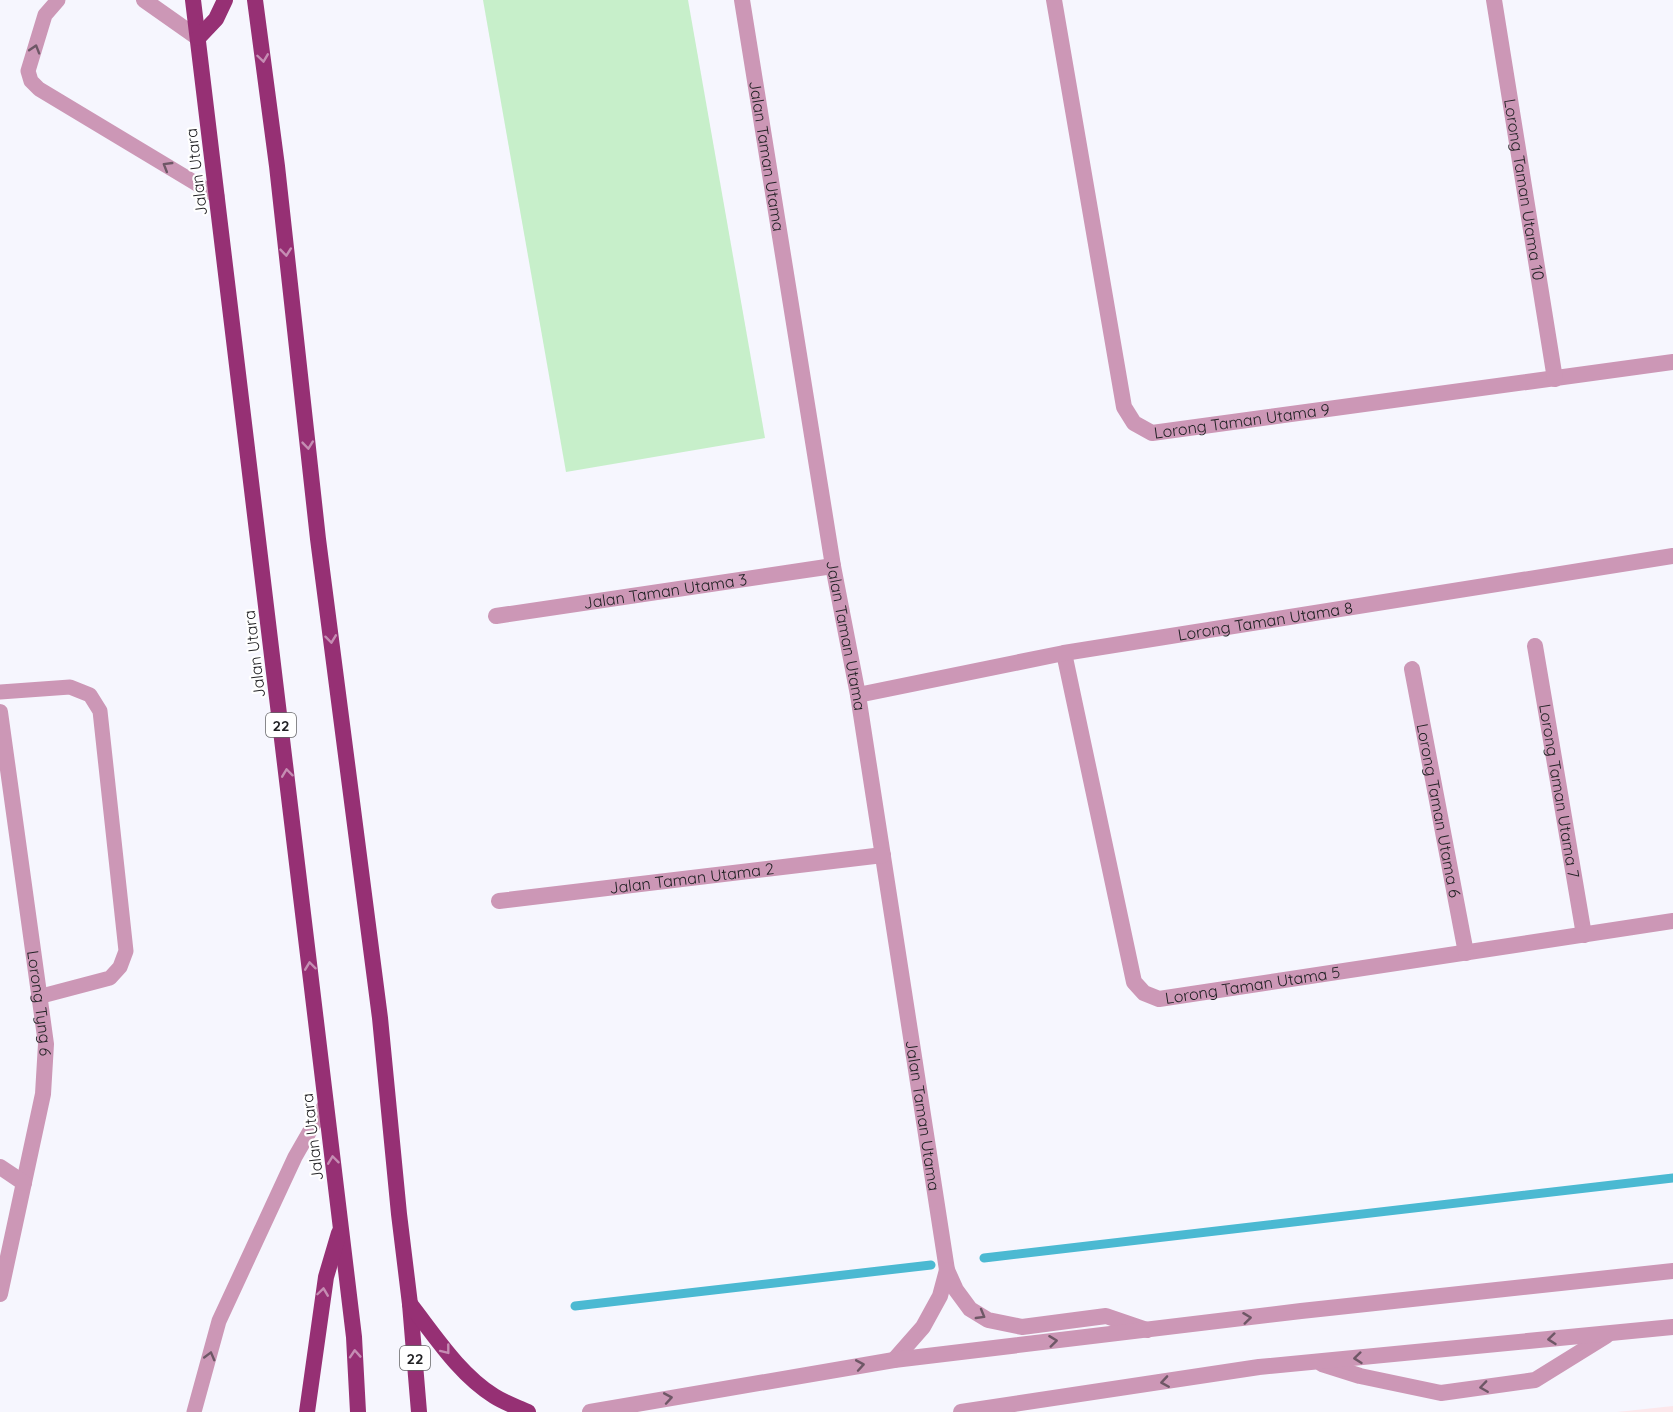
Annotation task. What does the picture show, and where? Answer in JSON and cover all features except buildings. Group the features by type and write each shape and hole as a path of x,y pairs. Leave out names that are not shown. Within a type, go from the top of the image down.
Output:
{"highway":[{"name":"Jalan Utara","path":"193,0 354,1337 358,1412"},
{"path":"198,38 216,19 225,0"},
{"name":"22","path":"255,0 277,166 318,539 380,1018 419,1412"},
{"path":"307,1412 326,1276 341,1227"},
{"path":"410,1304 455,1361 476,1383 495,1397 528,1412"}],"street":[{"path":"144,0 198,38"},
{"name":"Jalan Taman Utama","path":"742,0 833,566 858,695 947,1270"},
{"name":"Lorong Taman Utama 9","path":"1054,0 1124,407 1134,423 1152,433 1673,362"},
{"name":"Lorong Taman Utama 10","path":"1494,0 1555,379"},
{"name":"Lorong Taman Utama 8","path":"858,695 1064,653 1673,556"},
{"name":"Jalan Taman Utama 3","path":"496,616 833,566"},
{"name":"Lorong Taman Utama 7","path":"1535,646 1584,935"},
{"name":"Lorong Taman Utama 5","path":"1064,653 1134,982 1144,993 1159,999 1673,921"},
{"name":"Lorong Taman Utama 6","path":"1412,669 1466,953"},
{"name":"Lorong Tyng 6","path":"0,712 1,736 46,1044 43,1094 0,1294"},
{"name":"Jalan Taman Utama 2","path":"499,901 883,855"},
{"path":"0,1167 24,1183"},
{"path":"947,1270 956,1290 970,1309 987,1320 1022,1327 1106,1316 1147,1330"},
{"path":"894,1360 923,1327 940,1296 947,1270"},
{"path":"590,1412 894,1360 1673,1271"},
{"path":"961,1412 1259,1367 1673,1327"},
{"path":"1316,1362 1360,1376 1441,1393 1535,1380 1612,1333"},
{"path":"1017,1412 1034,1402"}],"lane":[{"path":"58,0 45,15 28,70 31,81 39,89 217,196"},
{"path":"0,692 70,687 90,695 100,711 126,951 120,967 110,978 38,997"},
{"path":"194,1412 219,1321 295,1157 326,1103"}],"shaded area":[{"path":"1673,1406 1673,1412 1617,1412"}],"green space":[{"path":"483,0 688,0 765,438 566,472"}],"waterway":[{"path":"984,1258 1673,1178"},
{"path":"575,1306 931,1265"}]}
